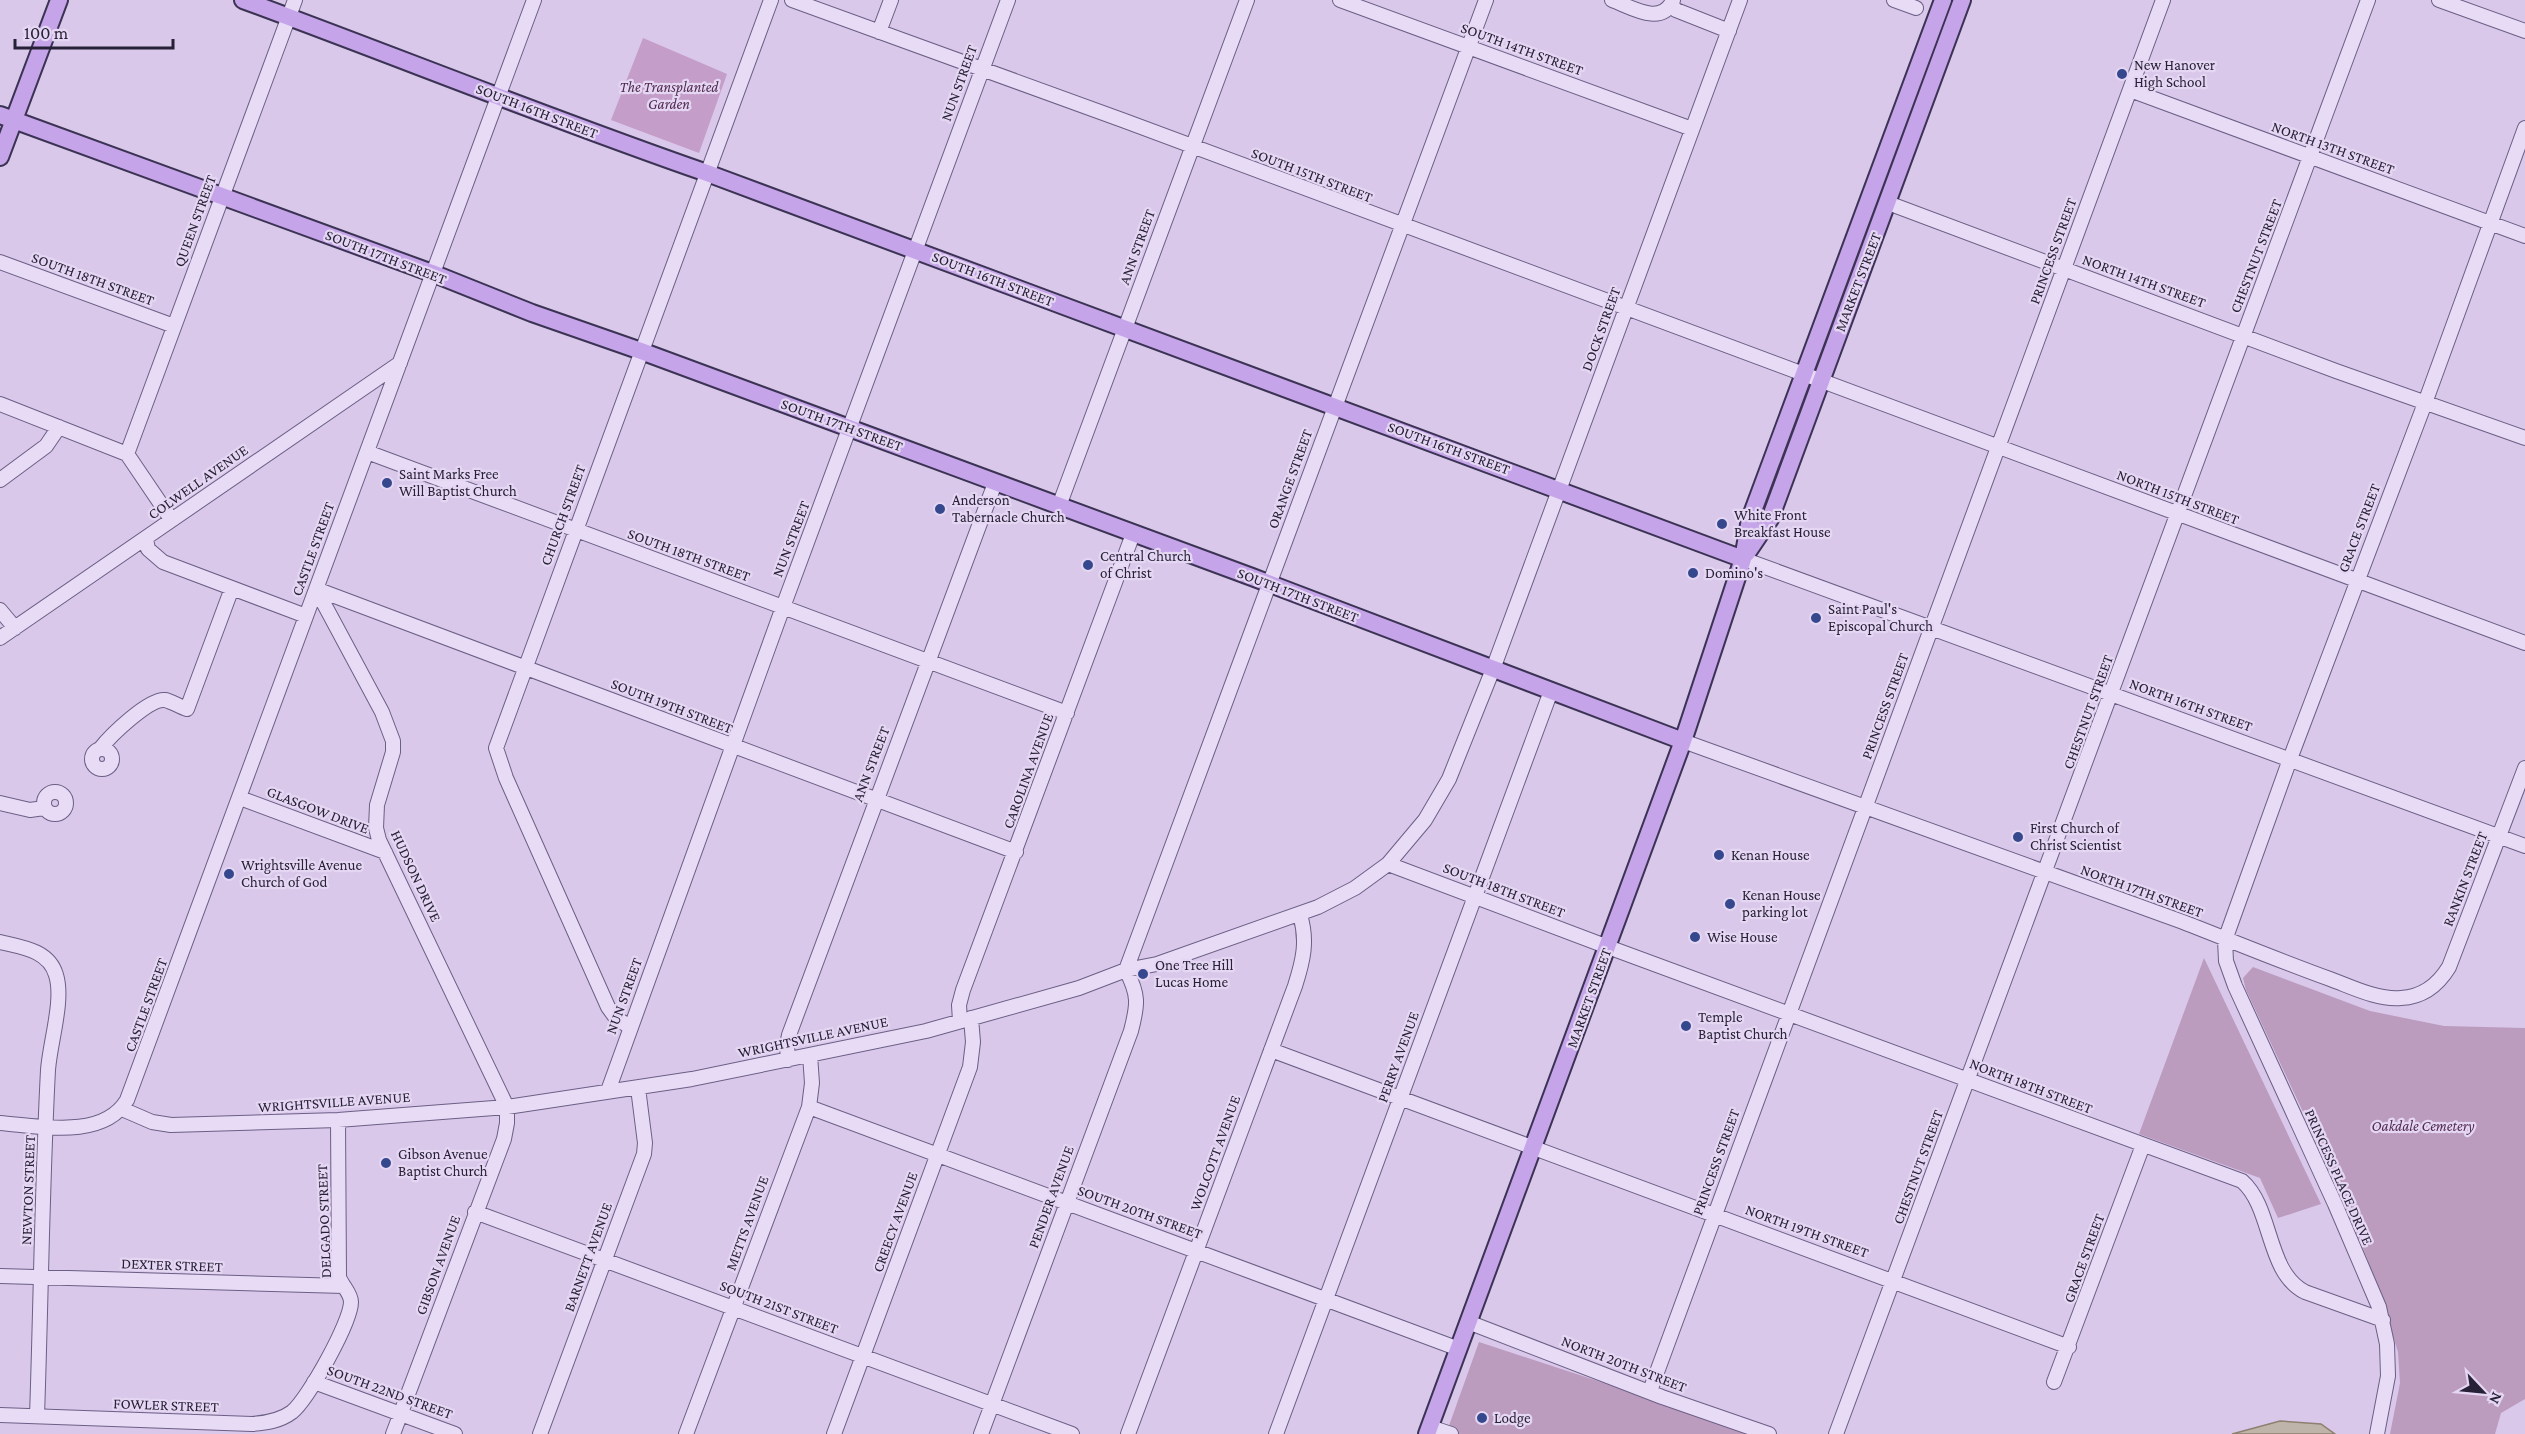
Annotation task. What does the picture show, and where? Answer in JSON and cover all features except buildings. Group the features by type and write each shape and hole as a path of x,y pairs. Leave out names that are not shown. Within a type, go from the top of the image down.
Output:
{"main road":[{"path":"0,157 7,117 59,0"},
{"name":"SOUTH 16TH STREET","path":"243,0 499,95 601,136 916,250 1743,559"},
{"name":"MARKET STREET","path":"1428,1431 1683,741 1743,559 1770,519 1812,379 1943,0"},
{"name":"MARKET STREET","path":"1812,379 1888,203 1962,0"},
{"name":"SOUTH 17TH STREET","path":"7,117 432,273 532,313 850,428 1683,741"}],"street":[{"name":"QUEEN STREET","path":"127,454 295,0"},
{"name":"CASTLE STREET","path":"122,1108 132,1091 534,0"},
{"name":"CHURCH STREET","path":"630,1027 616,1018 608,1007 497,758 496,748 771,0"},
{"name":"SOUTH 15TH STREET","path":"792,0 1812,379"},
{"path":"879,32 891,0"},
{"name":"NUN STREET","path":"608,1091 732,746 1008,0"},
{"name":"ANN STREET","path":"1059,506 1247,0"},
{"name":"SOUTH 14TH STREET","path":"1340,0 1692,129"},
{"name":"ORANGE STREET","path":"1126,970 1486,0"},
{"path":"1612,0 1646,13 1659,15 1672,3 1676,10 1728,31"},
{"name":"DOCK STREET","path":"1492,669 1740,0"},
{"path":"1894,0 1916,8"},
{"name":"PRINCESS STREET","path":"1650,1391 2163,0"},
{"name":"CHESTNUT STREET","path":"1836,1434 2368,0"},
{"path":"2439,0 2525,31"},
{"name":"NORTH 13TH STREET","path":"2130,90 2525,236"},
{"name":"GRACE STREET","path":"2225,940 2525,128"},
{"name":"NORTH 14TH STREET","path":"1888,203 2243,336 2525,438"},
{"name":"SOUTH 18TH STREET","path":"0,262 174,326"},
{"name":"COLWELL AVENUE","path":"0,638 400,363"},
{"name":"NORTH 15TH STREET","path":"1812,379 2525,643"},
{"path":"0,404 127,454 171,519"},
{"path":"0,480 46,446 59,427"},
{"name":"SOUTH 18TH STREET","path":"367,452 1068,713"},
{"name":"ANN STREET","path":"788,1060 789,1035 995,483"},
{"name":"CAROLINA AVENUE","path":"965,1020 959,1005 963,990 1133,534"},
{"path":"146,539 148,549 163,562 306,616"},
{"name":"NORTH 16TH STREET","path":"1743,559 2525,846"},
{"path":"100,749 110,737 152,703 164,700 187,709 232,588"},
{"name":"SOUTH 19TH STREET","path":"316,589 1016,852"},
{"name":"HUDSON DRIVE","path":"316,589 382,712 393,741 393,752 377,805 377,834 507,1107"},
{"path":"0,610 15,628"},
{"name":"WRIGHTSVILLE AVENUE","path":"122,1108 147,1120 171,1125 338,1120 507,1107 638,1088 926,1031 1079,988 1126,970 1157,964 1300,915 1338,898 1388,864 1425,820 1449,779 1492,669"},
{"name":"PERRY AVENUE","path":"1276,1434 1551,692"},
{"name":"NORTH 17TH STREET","path":"1683,741 2379,996 2399,998 2423,993"},
{"name":"RANKIN STREET","path":"2423,993 2436,984 2450,967 2525,768"},
{"name":"GLASGOW DRIVE","path":"240,798 385,852"},
{"path":"0,803 30,810 44,808"},
{"name":"SOUTH 18TH STREET","path":"1388,864 1608,947"},
{"name":"WOLCOTT AVENUE","path":"1128,1434 1303,960 1305,933 1300,915"},
{"name":"PRINCESS PLACE DRIVE","path":"2225,940 2226,961 2235,986 2335,1204 2383,1320 2387,1344 2388,1376 2377,1434"},
{"name":"NEWTON STREET","path":"0,942 29,949 42,955 53,966 58,984 48,1066 37,1416"},
{"name":"NORTH 18TH STREET","path":"1608,947 2242,1181 2253,1193 2285,1272 2295,1286 2305,1292 2383,1320"},
{"name":"PENDER AVENUE","path":"981,1434 1136,1013 1136,990 1126,970"},
{"name":"CREECY AVENUE","path":"834,1434 970,1067 973,1042 965,1020"},
{"path":"1271,1050 1533,1148"},
{"name":"METTS AVENUE","path":"686,1434 809,1107 812,1083 810,1055"},
{"name":"BARNETT AVENUE","path":"540,1434 644,1154 644,1133 638,1088"},
{"name":"GIBSON AVENUE","path":"393,1434 504,1139 507,1107"},
{"name":"SOUTH 20TH STREET","path":"809,1107 1459,1349"},
{"path":"0,1123 46,1127 93,1124 110,1118 122,1108"},
{"name":"DELGADO STREET","path":"314,1382 350,1314 350,1298 339,1277 338,1120"},
{"name":"GRACE STREET","path":"2054,1382 2143,1145"},
{"name":"NORTH 19TH STREET","path":"1533,1148 2069,1347"},
{"name":"SOUTH 21ST STREET","path":"475,1212 1071,1434"},
{"name":"DEXTER STREET","path":"0,1276 344,1286"},
{"name":"NORTH 20TH STREET","path":"1468,1322 1768,1434"},
{"name":"SOUTH 22ND STREET","path":"314,1382 455,1434"},
{"name":"FOWLER STREET","path":"0,1415 252,1424 283,1417 296,1408 314,1382"},
{"path":"1428,1431 1451,1434"}],"green space":[{"name":"The Transplanted Garden","path":"643,38 727,74 699,153 611,120"},
{"path":"2204,958 2321,1204 2278,1218 2260,1178 2139,1134"},
{"name":"Oakdale Cemetery","path":"2253,967 2370,1011 2444,1026 2525,1028 2525,1399 2501,1413 2495,1434 2390,1434 2400,1383 2398,1352 2367,1258 2319,1146 2246,990 2243,978"},
{"path":"1479,1342 1759,1434 1446,1434"}],"shaded area":[{"path":"2280,1421 2321,1424 2335,1434 2232,1434"}],"place":[{"name":"New Hanover High School","path":"2122,74"},
{"name":"Saint Marks Free Will Baptist Church","path":"387,483"},
{"name":"Anderson Tabernacle Church","path":"940,509"},
{"name":"White Front Breakfast House","path":"1722,524"},
{"name":"Central Church of Christ","path":"1088,565"},
{"name":"Domino's","path":"1693,573"},
{"name":"Saint Paul's Episcopal Church","path":"1816,618"},
{"name":"First Church of Christ Scientist","path":"2018,837"},
{"name":"Kenan House","path":"1719,855"},
{"name":"Wrightsville Avenue Church of God","path":"229,874"},
{"name":"Kenan House parking lot","path":"1730,904"},
{"name":"Wise House","path":"1695,937"},
{"name":"One Tree Hill Lucas Home","path":"1143,974"},
{"name":"Temple Baptist Church","path":"1686,1026"},
{"name":"Gibson Avenue Baptist Church","path":"386,1163"},
{"name":"Lodge","path":"1482,1418"}]}
